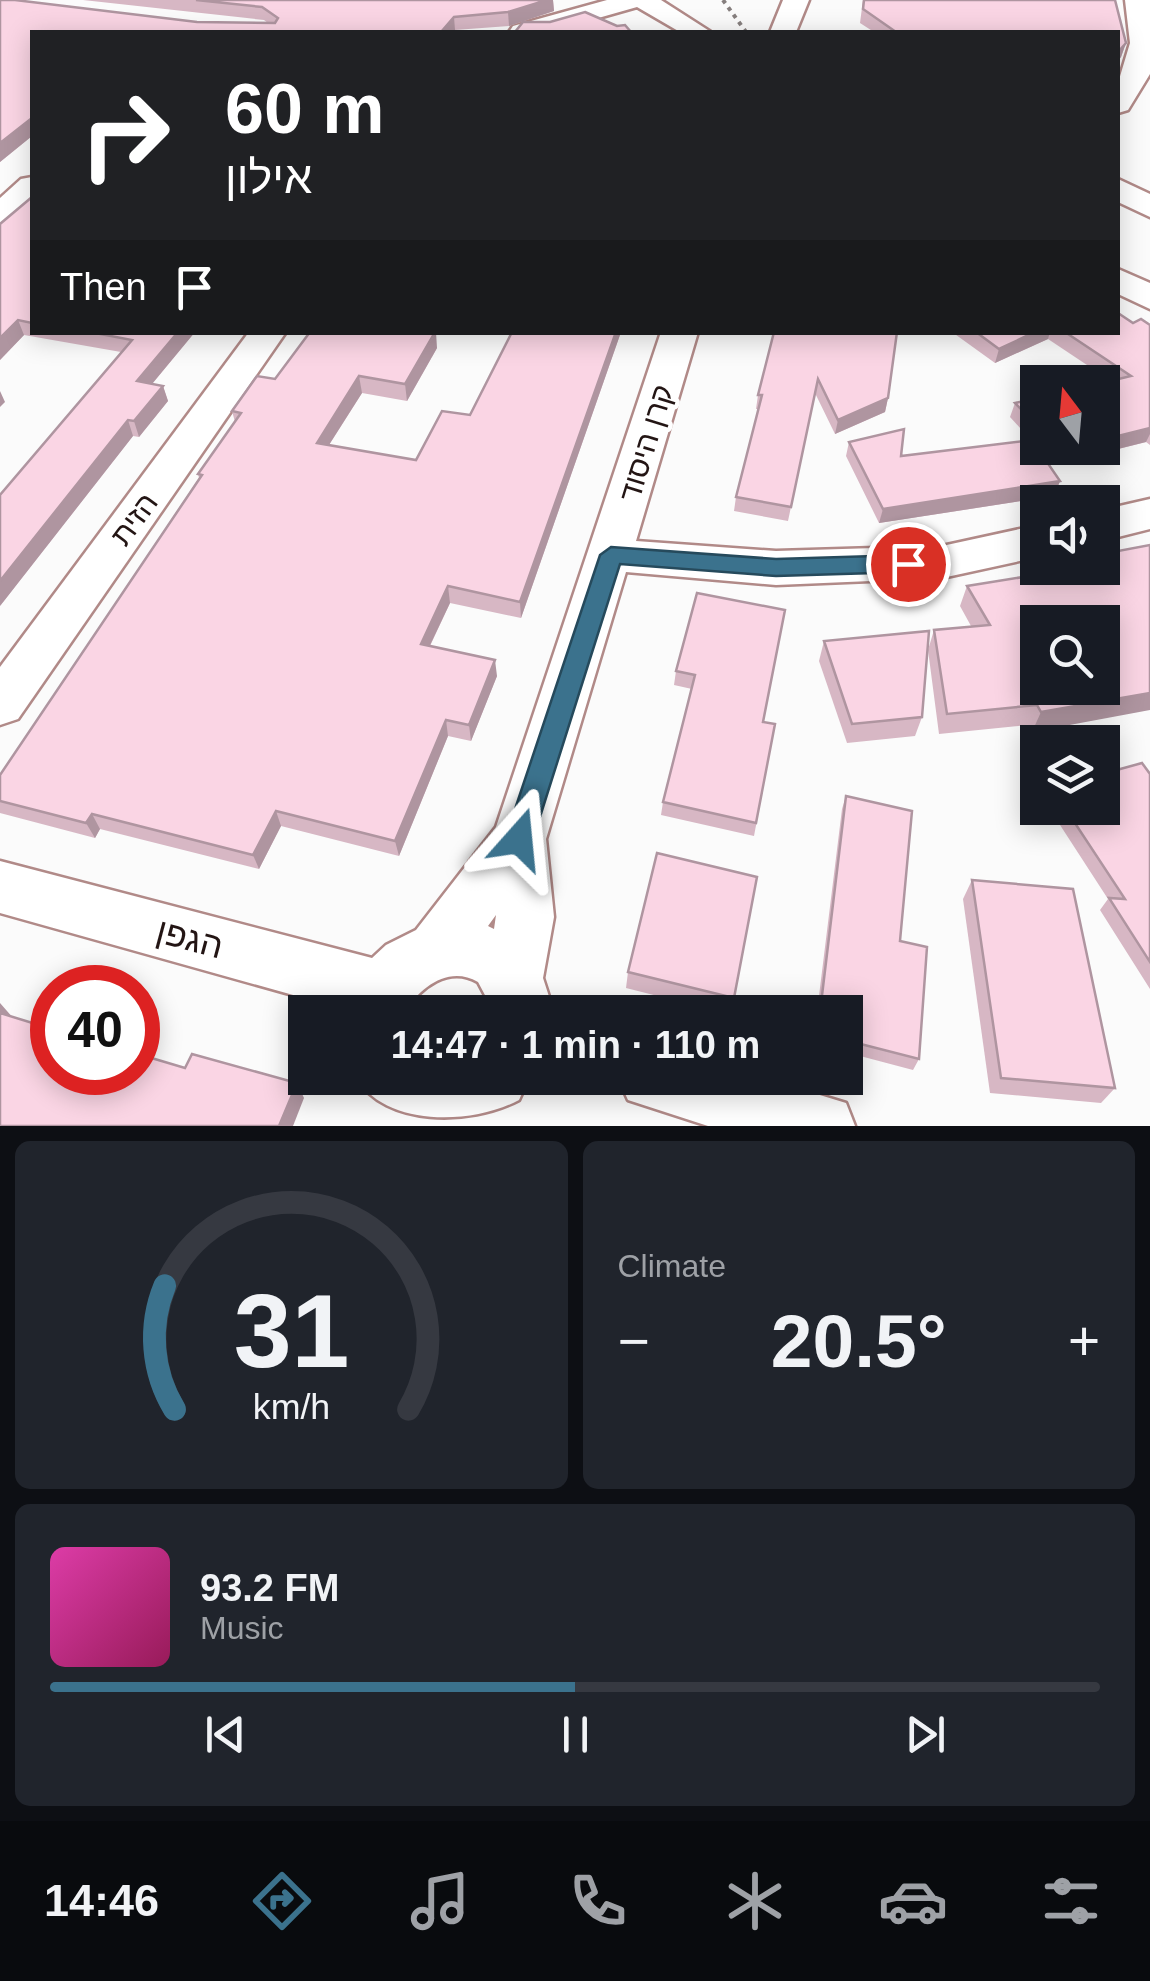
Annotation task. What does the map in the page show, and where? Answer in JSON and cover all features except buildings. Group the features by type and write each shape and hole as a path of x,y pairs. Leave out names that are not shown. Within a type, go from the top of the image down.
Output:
{"street":[{"path":"529,30 635,0"},
{"path":"643,0 695,30"},
{"path":"784,30 796,0"},
{"path":"1120,101 1140,74 1144,32 1138,0"},
{"path":"0,215 30,188"},
{"path":"1120,190 1150,207"},
{"path":"1120,280 1150,298"},
{"name":"הזית","path":"0,705 266,335"},
{"name":"קרן היסוד","path":"437,949 519,839 679,335"},
{"path":"1120,522 1150,514"},
{"path":"611,555 776,568 942,562 1020,545"},
{"name":"קרן היסוד","path":"518,995 525,917 519,839"},
{"name":"הגפן","path":"0,887 356,995"},
{"path":"380,995 396,970 437,949 482,953 518,995"},
{"path":"405,1100 471,1095"},
{"path":"712,1095 824,1126"}],"path":[{"path":"723,0 745,30"}],"route":[{"path":"519,839 611,555 776,568 908,564"}]}
